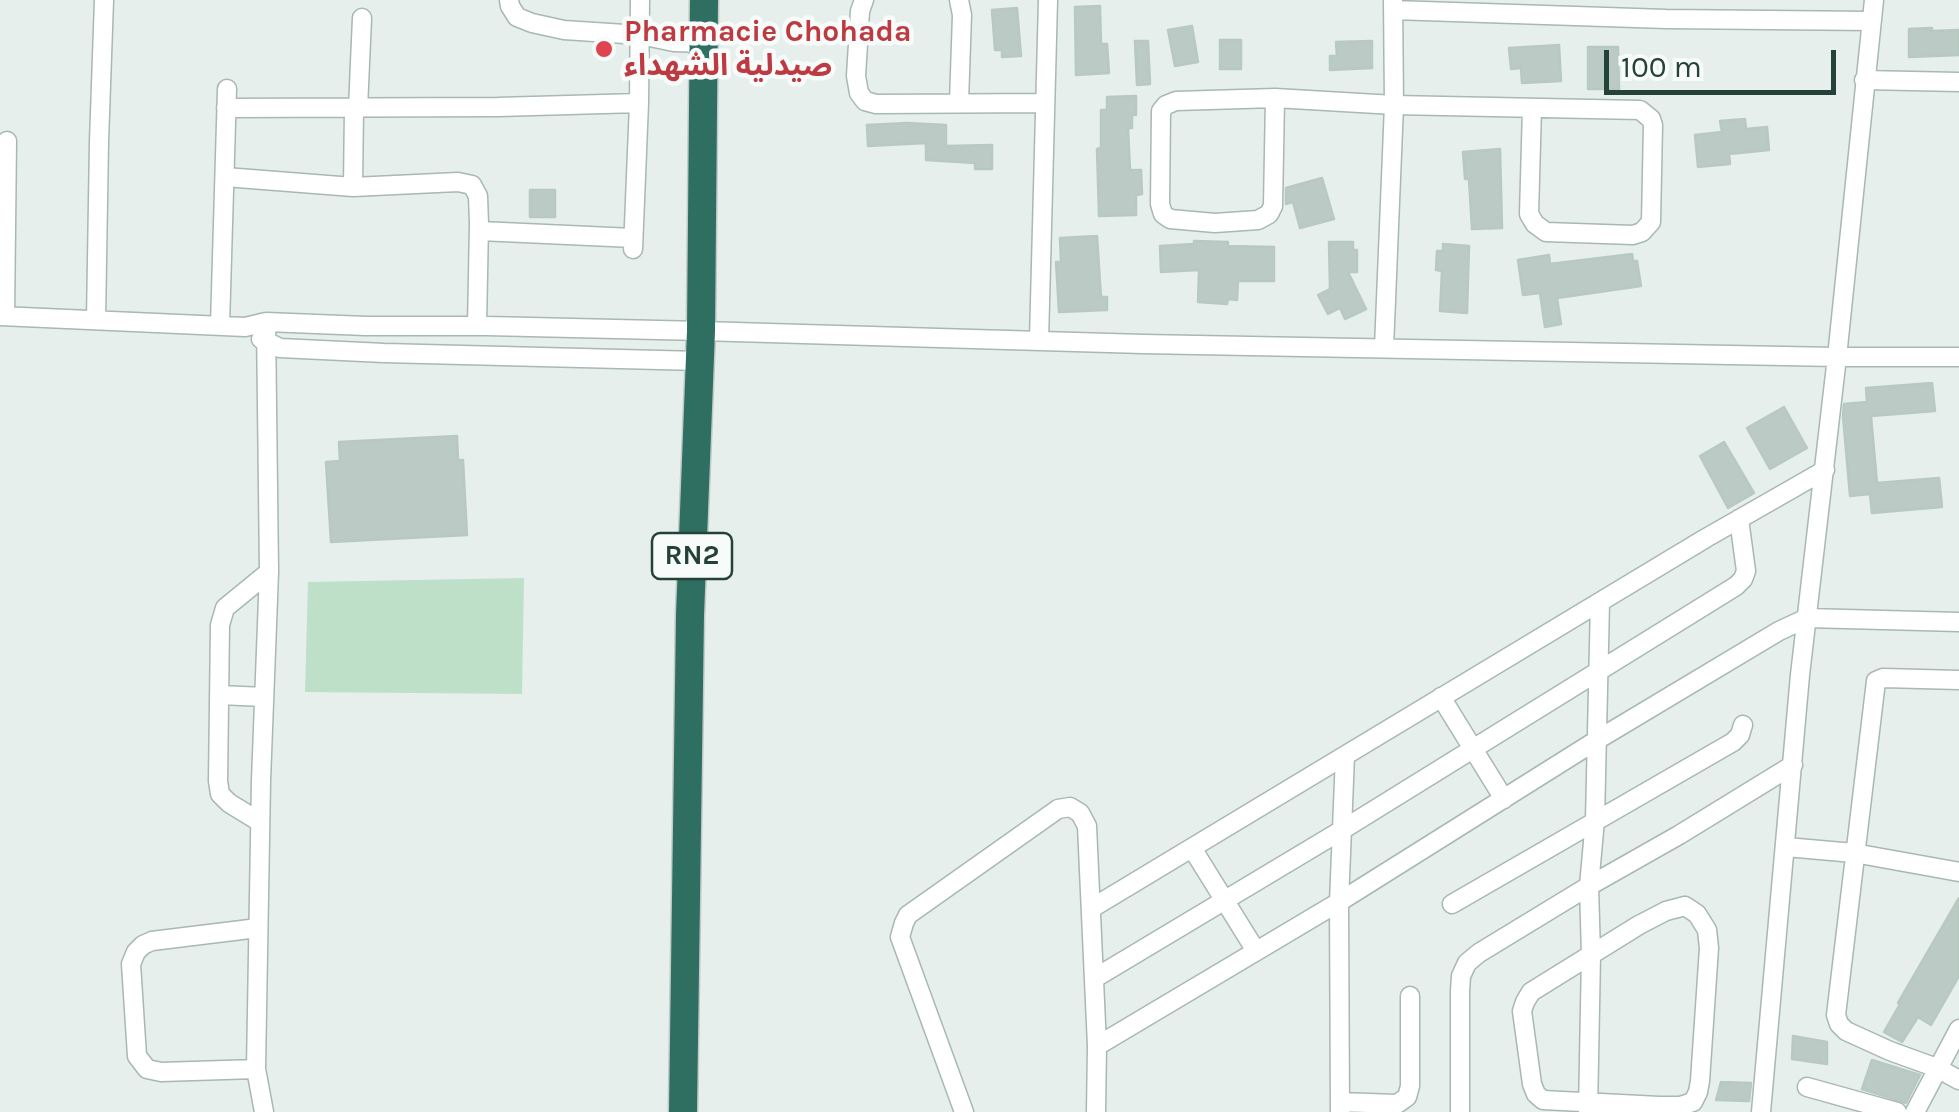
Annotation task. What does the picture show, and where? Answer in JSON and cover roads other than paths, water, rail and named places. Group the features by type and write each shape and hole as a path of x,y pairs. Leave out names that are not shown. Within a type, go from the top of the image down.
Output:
{"highway":[{"name":"RN2","path":"683,1112 690,615 701,331 704,0"}],"street":[{"path":"96,320 104,0"},
{"path":"509,0 517,17 532,23 564,30 704,43"},
{"path":"480,231 633,244 640,0"},
{"path":"864,0 856,76 864,101 1045,103"},
{"path":"959,0 959,102"},
{"path":"1039,340 1048,0"},
{"path":"1762,1112 1800,675 1874,0"},
{"path":"1384,348 1394,105 1393,5 1666,9 1872,21"},
{"path":"353,186 362,18"},
{"path":"1864,80 1959,82"},
{"path":"220,325 226,98 356,108 640,103"},
{"path":"1275,98 1274,192 1269,214 1258,220 1215,223 1170,220 1163,214 1160,119 1166,105 1176,101 1275,98 1394,105 1640,110 1652,125 1650,222 1642,232 1633,236 1546,232 1535,224 1529,214 1532,108"},
{"path":"7,141 2,316 245,328 266,322 1143,344 1959,357"},
{"path":"225,177 353,186 468,183 478,196 477,326"},
{"path":"264,1112 256,1069 269,572 266,322"},
{"path":"245,328 280,348 699,361"},
{"path":"1092,908 1824,470"},
{"path":"1095,978 1473,750 1743,579 1746,571 1739,519"},
{"path":"260,822 220,794 221,615 269,572"},
{"path":"1588,1107 1589,886 1595,820 1600,602"},
{"path":"1098,1046 1779,631 1808,618 1959,622"},
{"path":"1959,680 1876,681 1836,1015 1846,1031 1959,1080"},
{"path":"219,696 264,696"},
{"path":"1441,697 1504,798"},
{"path":"1452,904 1733,742 1743,725"},
{"path":"1345,756 1339,902 1340,1107 1397,1104 1407,1098 1410,996"},
{"path":"1460,1112 1460,991 1467,963 1793,765"},
{"path":"964,1112 900,937 908,915 1058,809 1070,807 1080,813 1086,826 1098,1046 1096,1112"},
{"path":"1786,847 1854,853 1959,872"},
{"path":"1192,848 1256,951"},
{"path":"1685,906 1697,914 1707,930 1709,948 1700,1081 1693,1102 1680,1106 1588,1107 1543,1100 1536,1094 1522,1011 1525,1002 1531,992 1591,955 1666,911 1685,906"},
{"path":"256,1069 146,1069 137,1056 131,964 143,945 152,940 258,928"},
{"path":"1914,1112 1959,1030"},
{"path":"1808,1088 1896,1112"}],"place":[{"name":"Pharmacie Chohada صيدلية الشهداء","path":"604,49"}]}
